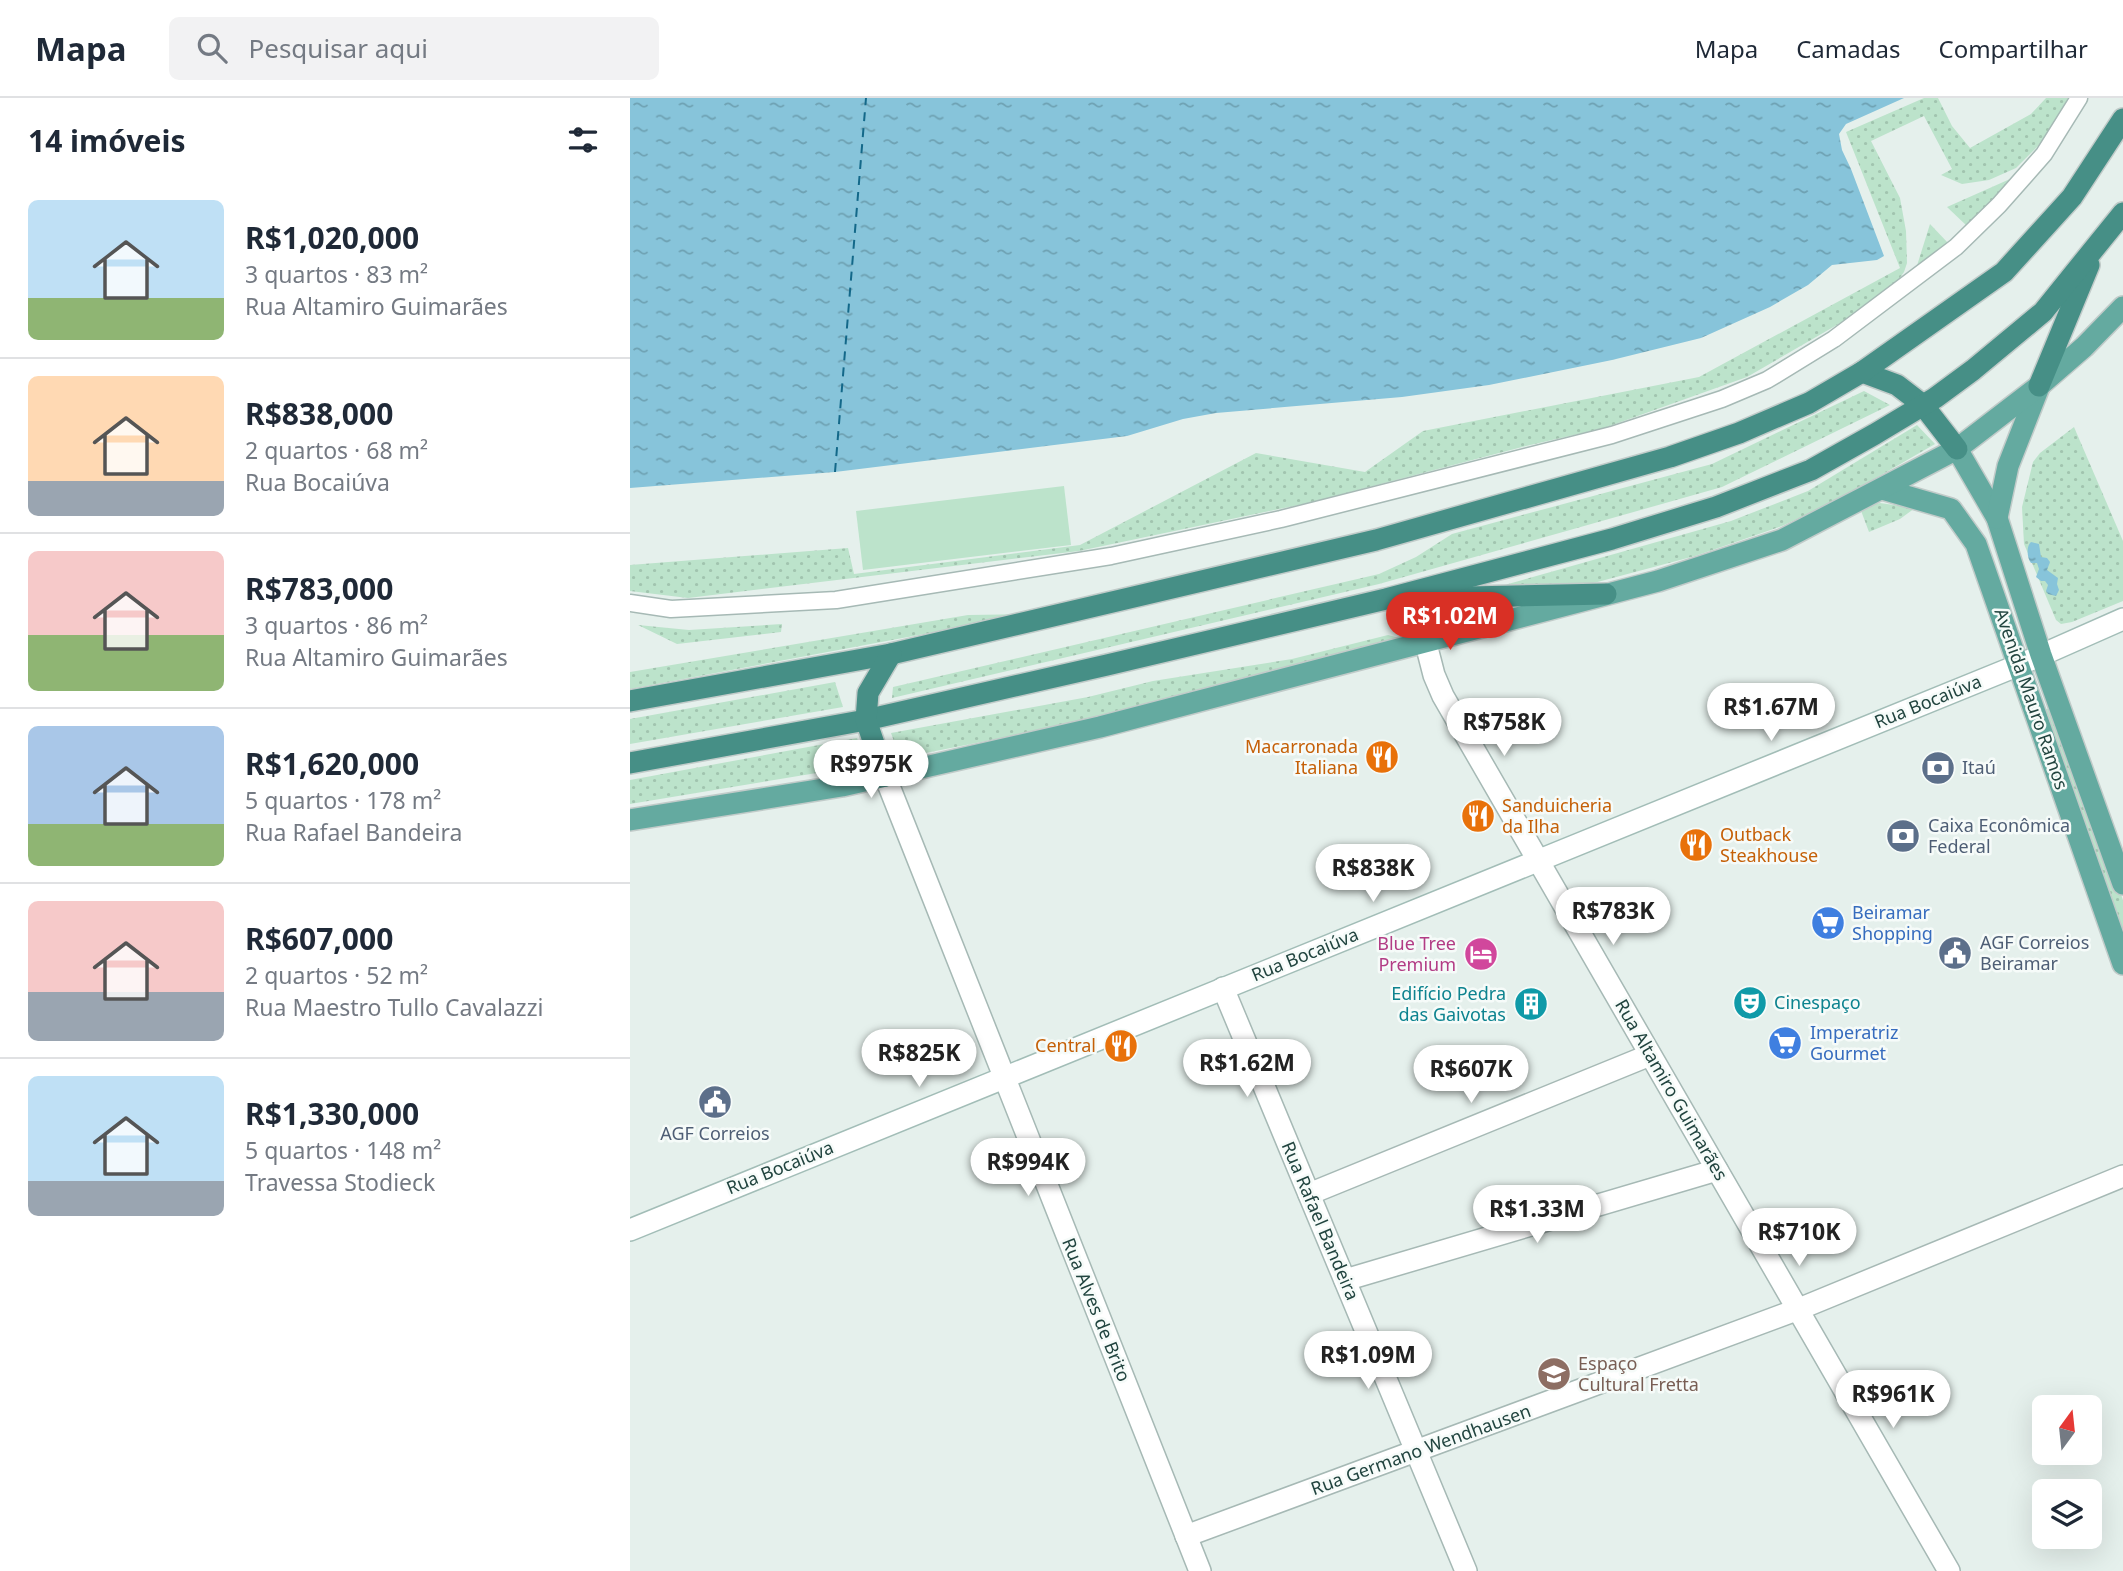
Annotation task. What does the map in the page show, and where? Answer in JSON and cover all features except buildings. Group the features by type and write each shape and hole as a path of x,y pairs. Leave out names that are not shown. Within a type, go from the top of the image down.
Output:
{"highway":[{"path":"630,701 891,654 1376,540 1670,457 1739,433 1809,403 1862,372 2004,272 2072,197 2123,119"},
{"path":"630,763 866,720 1386,599 1612,539 1716,507 1811,470 1923,405 1973,370 2043,312 2123,213"},
{"path":"2039,386 2098,245"},
{"path":"1862,372 1896,385 1923,405 1958,449"},
{"path":"1386,599 1606,594"},
{"path":"885,776 866,720 868,693 891,654"}],"main road":[{"path":"630,820 842,786 1100,727 1658,581 1782,540 1958,449 2039,386 2084,347 2123,307"},
{"path":"1997,518 2008,466 2039,386"},
{"name":"Avenida Mauro Ramos","path":"1958,449 1997,518 2041,655 2123,884"},
{"name":"Avenida Mauro Ramos","path":"1882,488 1951,509 1976,544 2123,964"}],"street":[{"path":"630,603 671,609 836,600 1111,556 1281,519 1612,435 1722,399 1768,380 1834,339 1956,247 1999,205 2044,154 2079,98"},
{"name":"Rua Bocaiúva","path":"630,1230 2041,655 2123,619"},
{"name":"Rua Altamiro Guimarães","path":"1425,640 1434,675 1443,696 1800,1309 1949,1571"},
{"name":"Rua Alves de Brito","path":"885,776 1200,1571"},
{"name":"Rua Rafael Bandeira","path":"1223,988 1466,1571"},
{"path":"1309,1194 1650,1055"},
{"path":"1345,1280 1717,1170"},
{"name":"Rua Germano Wendhausen","path":"1186,1536 1800,1309 2123,1176"}],"green space":[{"path":"1924,98 1938,98 1952,126 1970,148 2031,114 2046,98 2068,98 2046,138 2016,168 1989,180 1962,184 1941,175 1952,169 1924,116 1871,141 1900,198 1906,231 1907,263 1904,272 1887,296 1747,377 1604,428 1308,503 1079,551 688,598 630,591 630,565 848,548 854,574 1080,545 1256,453 1365,472 1423,431 1699,377 1900,268 1846,132"},
{"path":"2010,179 1968,227 1947,207"},
{"path":"1930,224 1949,244 1915,272"},
{"path":"1864,391 1890,405 1722,487 1379,584 892,698 893,687 1379,574 1416,557 1452,534 1712,464"},
{"path":"1917,425 1935,444 1836,501 1782,526 1695,556 1560,592 1476,593 1731,521 1808,491"},
{"path":"2074,427 2123,541 2123,601 2061,624 2056,620 2024,544 2022,507 2033,462 2040,453"},
{"path":"1064,486 1071,545 863,570 856,511"},
{"path":"1880,503 1915,508 1900,519 1869,532 1860,508"},
{"path":"1031,614 630,689 630,672 968,615"},
{"path":"782,624 781,632 677,644 638,625 689,630"},
{"path":"1388,635 1403,639 1099,719 900,758 891,733 1088,697 1153,681 1292,659"},
{"path":"835,682 843,707 630,744 630,719"},
{"path":"2054,707 2123,900 2123,945 2040,711"},
{"path":"857,738 865,765 630,804 630,780"}],"water":[{"path":"630,98 1904,98 1846,124 1839,134 1842,150 1884,256 1877,260 1832,265 1808,285 1770,307 1701,338 1612,360 1489,385 1402,397 1216,413 1183,419 1127,436 835,472 630,488"},
{"path":"2031,542 2039,544 2041,557 2050,562 2047,570 2058,578 2059,590 2056,596 2048,594 2048,585 2036,577 2039,569 2037,563 2031,563 2028,555"}],"ferry route":[{"path":"835,472 866,98"}],"place":[{"name":"Macarronada Italiana","path":"1382,757"},
{"name":"Itaú","path":"1938,768"},
{"name":"Sanduicheria da Ilha","path":"1478,816"},
{"name":"Caixa Econômica Federal","path":"1903,836"},
{"name":"Outback Steakhouse","path":"1696,845"},
{"name":"Beiramar Shopping","path":"1828,923"},
{"name":"AGF Correios Beiramar","path":"1955,953"},
{"name":"Blue Tree Premium","path":"1481,954"},
{"name":"Cinespaço","path":"1750,1003"},
{"name":"Edifício Pedra das Gaivotas","path":"1531,1004"},
{"name":"Imperatriz Gourmet","path":"1785,1043"},
{"name":"Central","path":"1121,1046"},
{"name":"AGF Correios","path":"715,1102"},
{"name":"Espaço Cultural Fretta","path":"1554,1374"}]}
